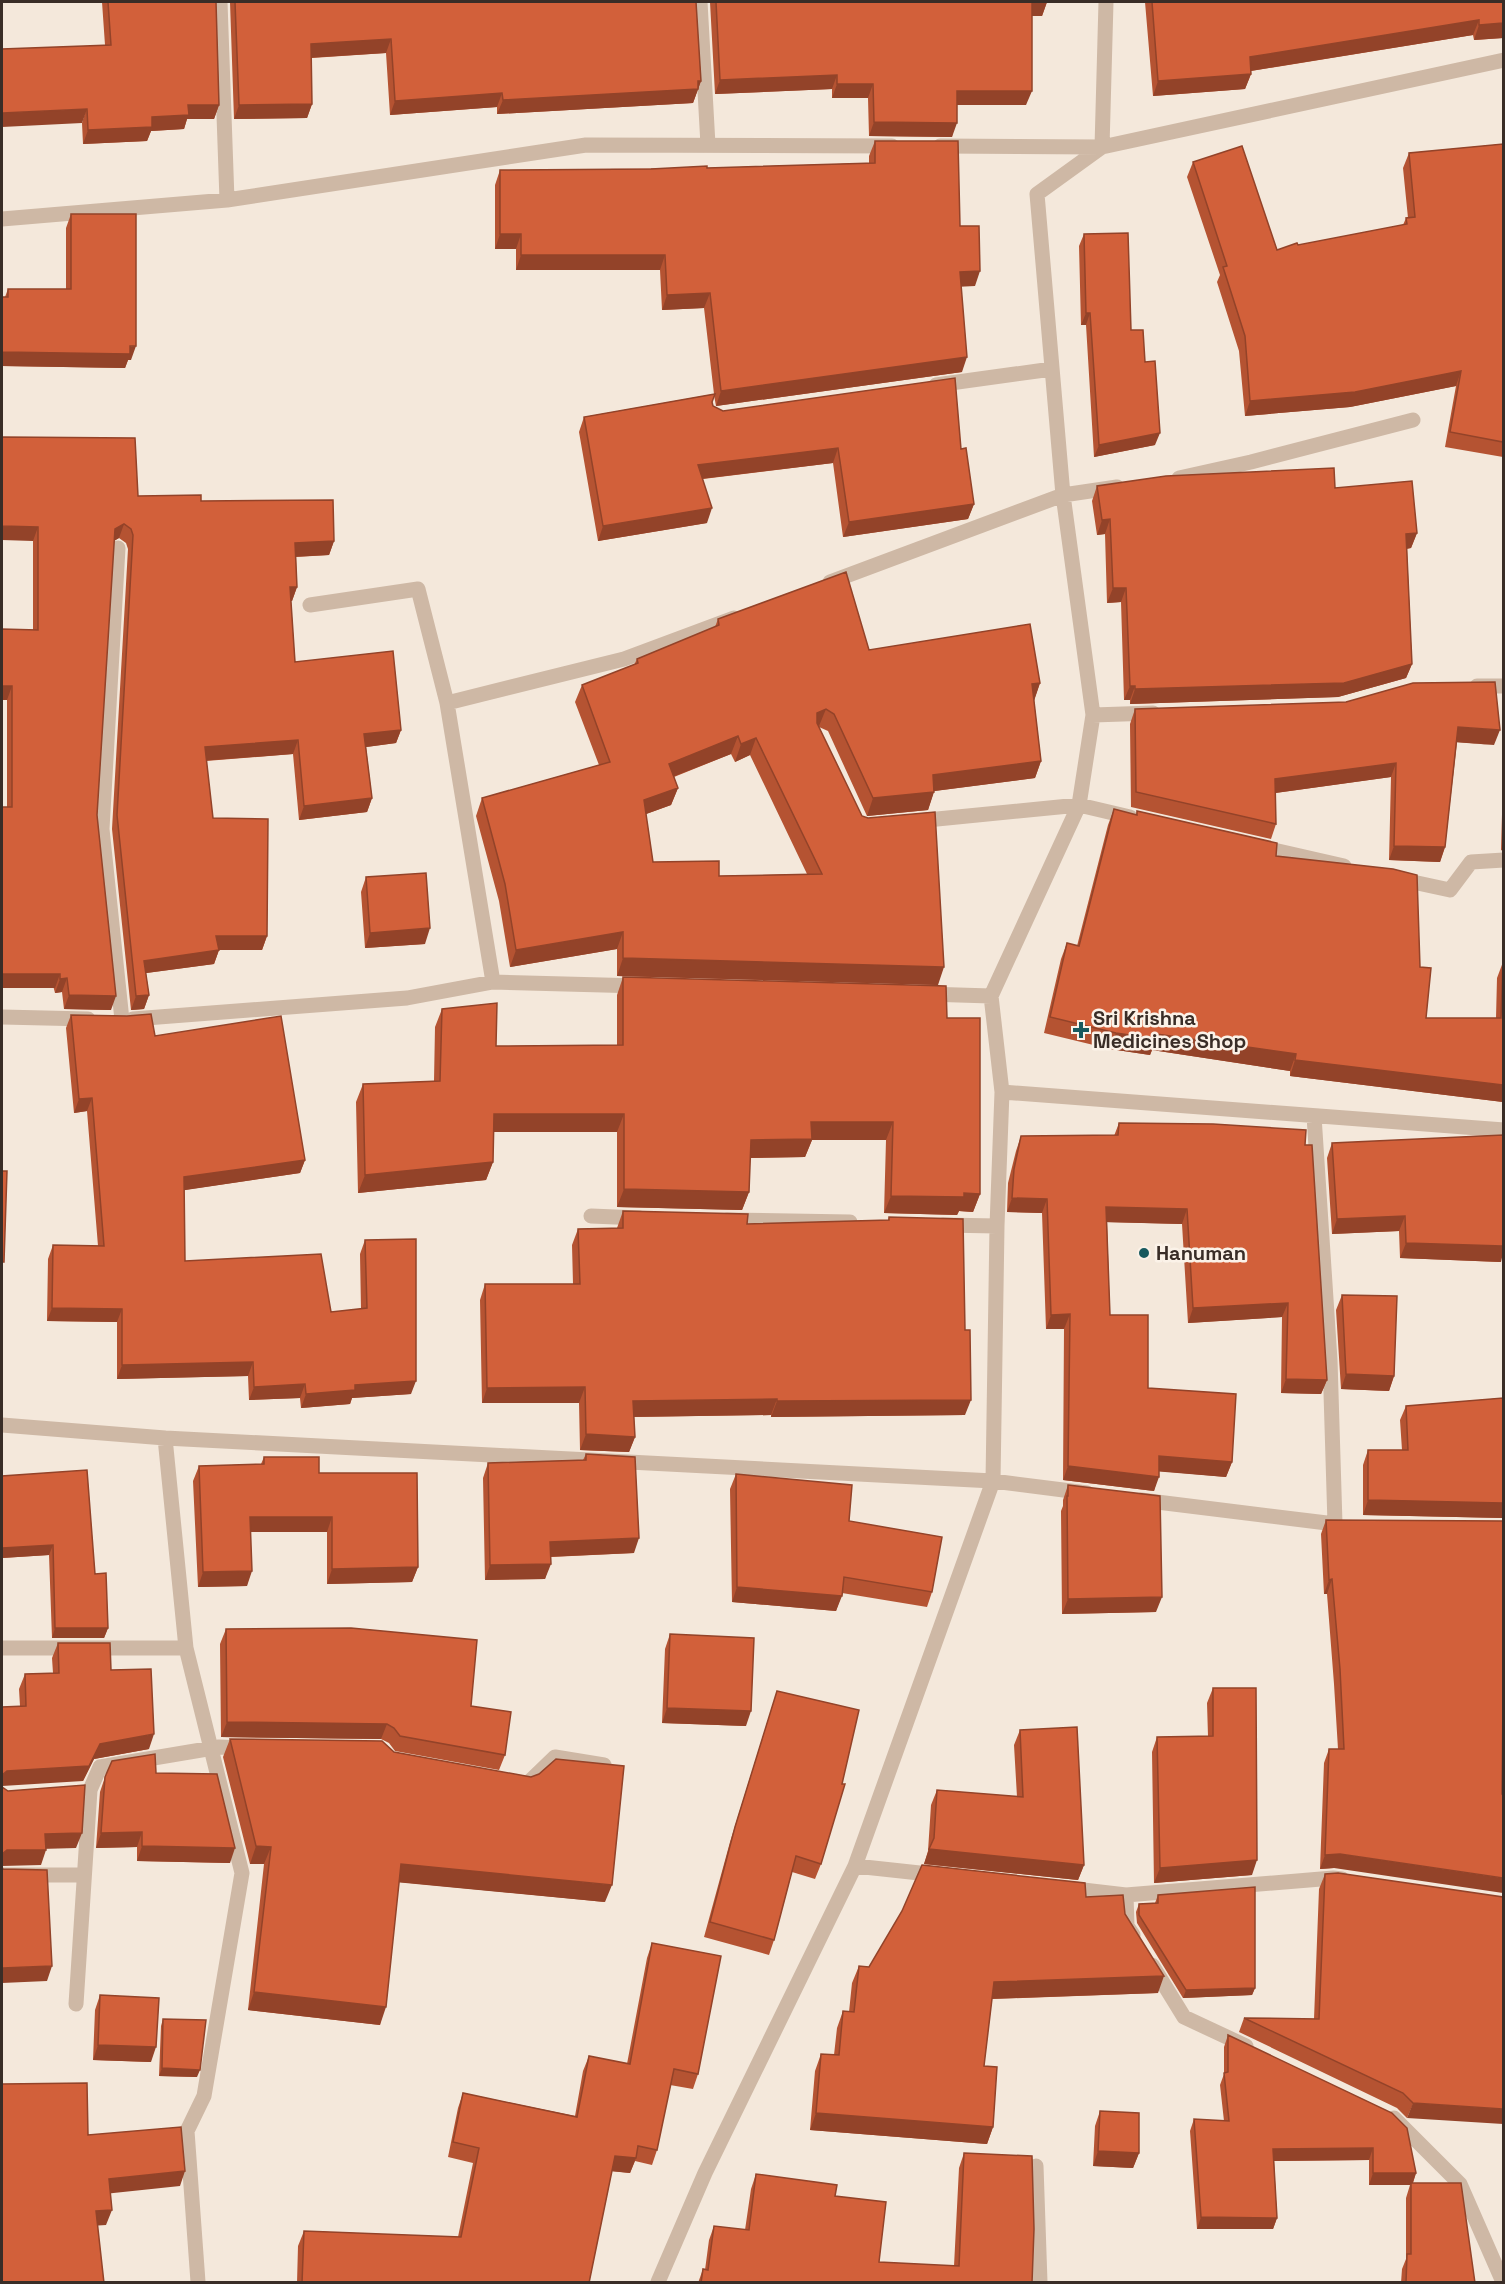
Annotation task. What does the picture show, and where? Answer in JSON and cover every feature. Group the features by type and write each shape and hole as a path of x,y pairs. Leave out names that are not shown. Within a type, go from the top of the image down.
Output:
{"street":[{"path":"220,2 227,200"},
{"path":"700,2 708,145"},
{"path":"1102,147 1106,2"},
{"path":"2,219 227,200 586,145 1102,147 1503,60"},
{"path":"658,2283 705,2174 855,1866 993,1481 997,1226 1002,1092 991,996 1079,805 1093,715 1063,495 1037,194 1102,147"},
{"path":"924,387 1052,369"},
{"path":"1166,480 1251,462 1413,420"},
{"path":"811,589 1063,495 1131,485"},
{"path":"111,1020 102,829 118,548"},
{"path":"310,605 418,589 447,703 493,982"},
{"path":"447,703 624,659 745,614"},
{"path":"1460,687 1503,686"},
{"path":"1093,715 1163,712"},
{"path":"906,822 1079,805 1148,821"},
{"path":"1241,842 1357,869"},
{"path":"1381,874 1450,890 1472,862 1503,860"},
{"path":"2,1017 111,1020 407,998 493,982 659,987"},
{"path":"908,994 991,996"},
{"path":"1002,1092 1503,1130"},
{"path":"1123,1497 1340,1524 1314,1116"},
{"path":"591,1216 651,1218"},
{"path":"710,1219 866,1223"},
{"path":"925,1224 997,1226"},
{"path":"2,1425 165,1438 993,1481 1099,1494"},
{"path":"165,1438 186,1648 242,1873 204,2096 187,2131 198,2283"},
{"path":"2,1648 186,1648"},
{"path":"75,2004 84,1875 84,1790 100,1767 219,1747 266,1748"},
{"path":"503,1781 526,1785 555,1757 624,1768"},
{"path":"855,1866 950,1876"},
{"path":"2,1875 84,1875"},
{"path":"1056,1887 1126,1894 1333,1878 1355,1881"},
{"path":"1126,1894 1127,1926 1184,2017 1257,2052"},
{"path":"1382,2112 1393,2117 1460,2184 1503,2283"},
{"path":"1036,2166 1040,2283"}],"building":[{"path":"108,2 216,2 219,105 188,105 189,115 152,117 152,127 88,130 87,109 2,113 2,49 111,45"},
{"path":"235,2 696,2 701,81 698,81 698,89 503,100 502,93 395,101 391,39 311,44 312,104 239,105"},
{"path":"716,2 1032,2 1032,91 957,91 957,123 874,122 873,84 837,84 837,75 720,80"},
{"path":"1152,2 1503,2 1503,23 1479,25 1479,20 1250,57 1251,74 1158,81"},
{"path":"875,141 958,141 960,226 979,226 980,271 960,272 967,357 721,391 710,293 667,295 665,255 521,255 521,234 500,234 500,170 651,169 707,166 707,168 875,163"},
{"path":"1503,144 1503,442 1450,432 1461,371 1355,392 1250,401 1245,336 1223,267 1227,266 1193,162 1242,146 1277,250 1297,243 1298,245 1407,224 1406,218 1415,217 1409,153"},
{"path":"71,214 136,214 136,346 130,346 130,354 2,352 2,297 8,297 8,289 71,289"},
{"path":"1128,233 1131,330 1143,330 1145,362 1155,361 1160,433 1099,445 1090,313 1086,313 1084,234"},
{"path":"955,378 961,449 966,448 974,504 849,522 838,448 698,465 712,508 603,526 584,417 715,394 713,406 723,411"},
{"path":"2,437 135,438 138,496 201,495 201,501 333,500 334,541 295,543 297,587 290,587 295,662 393,651 401,730 364,734 372,798 304,806 298,740 205,747 213,818 268,819 267,936 216,936 219,950 144,961 149,995 136,996 117,815 133,535 131,529 124,524 115,529 97,815 116,996 69,995 67,978 60,979 60,974 2,974 2,807 12,807 12,686 2,686 2,629 38,630 38,527 2,526"},
{"path":"1334,468 1335,488 1412,481 1417,533 1406,534 1412,664 1344,683 1135,689 1135,686 1130,686 1126,588 1113,588 1110,519 1102,520 1097,486 1166,476"},
{"path":"846,572 869,650 1030,624 1040,683 1032,684 1041,761 933,775 934,792 873,798 834,714 826,709 817,713 817,723 862,816 868,818 935,812 944,967 623,958 623,932 516,950 505,884 482,798 610,762 582,685 638,663 637,659 719,625 718,619","holes":["738,736 741,744 756,738 822,874 719,876 719,861 653,862 644,800 678,788 669,764"]},
{"path":"1495,682 1500,730 1458,727 1445,847 1394,846 1396,763 1275,779 1276,824 1136,792 1135,709 1346,702 1413,683"},
{"path":"1114,809 1137,815 1137,811 1277,843 1276,856 1393,869 1417,875 1420,967 1431,968 1426,1018 1501,1018 1503,962 1503,1085 1295,1060 1296,1054 1157,1034 1156,1039 1116,1033 1050,1017 1067,943 1079,946"},
{"path":"426,873 430,928 370,933 366,877"},
{"path":"623,977 946,986 947,1018 980,1018 980,1194 964,1193 964,1197 891,1196 893,1122 811,1122 812,1139 751,1140 749,1192 624,1189 624,1114 494,1114 493,1162 365,1175 363,1084 440,1081 442,1009 497,1003 496,1046 623,1045"},
{"path":"151,1014 155,1036 281,1016 305,1160 184,1177 185,1261 321,1254 331,1312 367,1308 365,1240 416,1239 416,1381 355,1385 355,1390 306,1394 305,1384 254,1387 253,1362 122,1365 122,1309 52,1308 53,1245 104,1246 92,1098 79,1099 71,1015"},
{"path":"1119,1123 1213,1124 1306,1130 1305,1145 1312,1145 1327,1380 1286,1379 1288,1303 1193,1308 1187,1209 1106,1207 1110,1315 1148,1315 1148,1388 1236,1394 1232,1462 1159,1456 1159,1477 1068,1466 1070,1314 1051,1315 1047,1199 1012,1198 1014,1169 1021,1136 1118,1135"},
{"path":"1503,1135 1503,1246 1406,1243 1405,1216 1337,1219 1332,1143"},
{"path":"2,1171 7,1171 4,1262 2,1262"},
{"path":"623,1211 748,1214 747,1224 889,1220 889,1217 963,1219 965,1330 970,1330 971,1400 633,1401 635,1437 586,1434 585,1387 487,1388 485,1284 580,1284 578,1229 623,1228"},
{"path":"1342,1295 1397,1296 1394,1376 1346,1374"},
{"path":"1503,1398 1503,1503 1368,1500 1368,1450 1408,1450 1406,1406"},
{"path":"586,1454 635,1457 639,1538 550,1542 551,1564 490,1565 488,1463 586,1460"},
{"path":"264,1457 319,1457 319,1473 417,1473 418,1567 332,1569 332,1517 250,1517 252,1571 203,1572 199,1466 264,1464"},
{"path":"87,1470 95,1574 106,1573 108,1628 55,1628 53,1545 2,1548 2,1476"},
{"path":"736,1474 852,1485 849,1521 942,1537 932,1592 844,1577 842,1596 737,1587"},
{"path":"1068,1485 1160,1496 1162,1597 1068,1599"},
{"path":"1326,1520 1503,1521 1503,1878 1340,1854 1325,1855 1329,1749 1344,1749 1340,1669 1332,1579 1329,1580"},
{"path":"351,1628 477,1640 471,1706 511,1712 505,1755 400,1736 394,1728 387,1724 227,1722 226,1629"},
{"path":"670,1634 754,1638 751,1711 667,1708"},
{"path":"58,1643 110,1643 111,1670 151,1669 154,1734 100,1744 89,1766 7,1771 2,1775 2,1707 26,1706 25,1674 59,1673"},
{"path":"1213,1688 1256,1688 1257,1860 1160,1868 1157,1737 1213,1736"},
{"path":"777,1691 859,1710 842,1784 845,1784 821,1864 796,1856 774,1940 710,1922 735,1827"},
{"path":"1077,1727 1084,1865 929,1849 934,1838 937,1790 1023,1797 1020,1730"},
{"path":"230,1739 382,1741 394,1752 531,1777 539,1774 556,1759 624,1766 612,1885 401,1864 386,2007 254,1992 271,1847 256,1846"},
{"path":"155,1754 156,1773 217,1774 235,1848 142,1846 142,1832 101,1833 105,1777 112,1761"},
{"path":"85,1785 82,1833 45,1834 46,1850 7,1850 2,1854 2,1787 8,1791"},
{"path":"922,1865 1085,1883 1086,1897 1123,1895 1125,1914 1164,1976 994,1982 984,2066 997,2067 993,2127 816,2113 821,2054 839,2055 843,2011 854,2012 859,1966 869,1967 902,1911"},
{"path":"2,1867 3,1869 47,1870 52,1966 2,1968"},
{"path":"1338,1873 1503,1897 1503,2109 1413,2103 1403,2093 1244,2018 1319,2019 1325,1874"},
{"path":"1255,1887 1255,1988 1186,1990 1139,1915 1139,1904 1158,1903 1158,1895"},
{"path":"652,1943 721,1956 698,2074 674,2069 657,2150 638,2146 636,2158 615,2156 589,2283 302,2283 304,2231 461,2237 479,2148 453,2142 463,2093 577,2117 589,2056 630,2064"},
{"path":"100,1995 159,1998 156,2047 98,2045"},
{"path":"163,2019 206,2020 200,2070 162,2068"},
{"path":"1228,2035 1392,2113 1407,2128 1416,2173 1373,2173 1373,2148 1273,2149 1277,2218 1201,2217 1194,2119 1229,2121 1224,2073 1228,2072"},
{"path":"87,2083 88,2135 181,2127 185,2171 109,2179 112,2210 96,2211 104,2283 2,2283 2,2084"},
{"path":"1100,2111 1139,2113 1139,2153 1098,2151"},
{"path":"964,2153 1032,2156 1034,2229 1032,2283 701,2283 703,2269 708,2270 714,2226 749,2230 756,2174 837,2185 835,2196 886,2202 879,2262 959,2266"},
{"path":"1411,2183 1461,2183 1475,2283 1406,2283 1407,2254 1411,2254"}],"place":[{"name":"Sri Krishna Medicines Shop","path":"1081,1030"},
{"name":"Hanuman","path":"1144,1253"}]}
